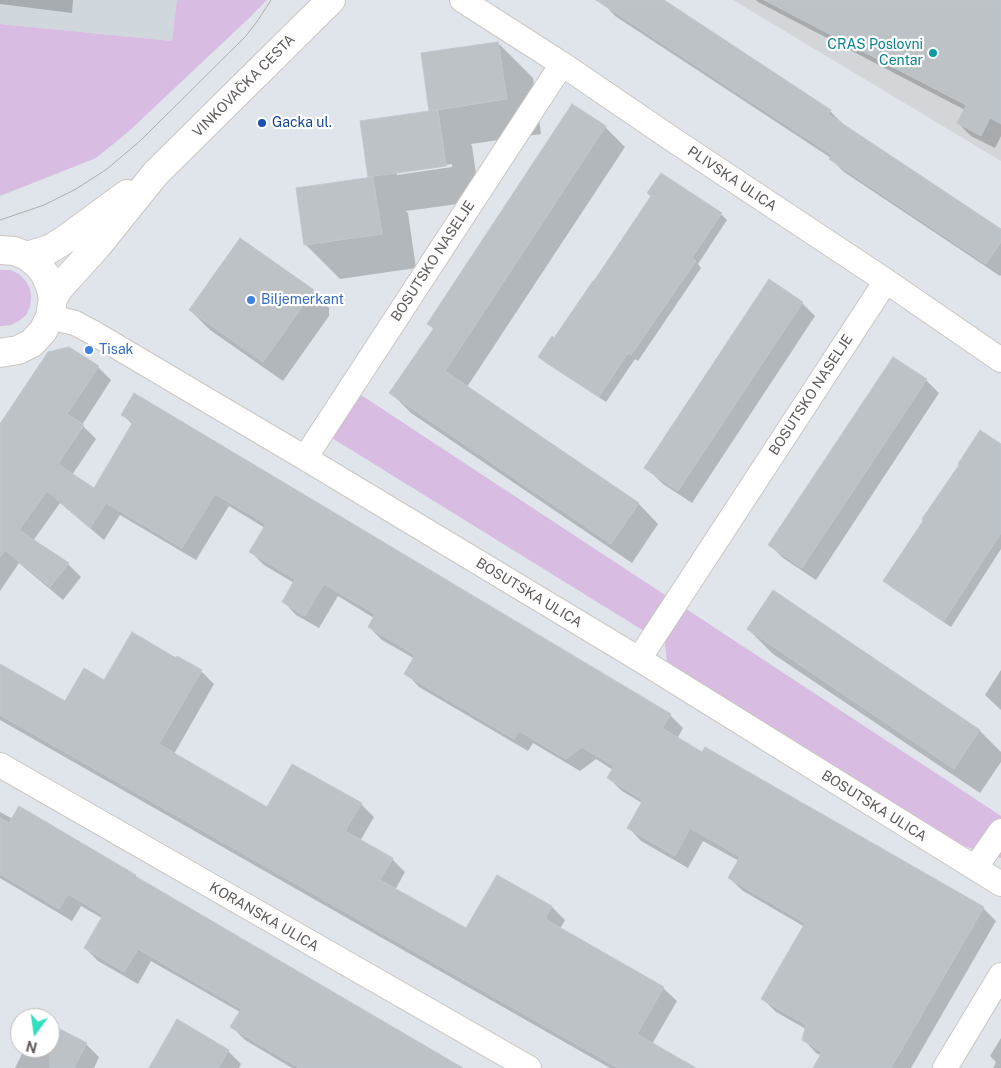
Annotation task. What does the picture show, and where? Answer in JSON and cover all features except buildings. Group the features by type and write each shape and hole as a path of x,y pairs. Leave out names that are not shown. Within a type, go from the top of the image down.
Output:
{"main road":[{"name":"VINKOVAČKA CESTA","path":"1,354 18,350 32,343 43,331 60,287 98,245 156,173 331,0"},
{"name":"VINKOVAČKA CESTA","path":"27,256 40,254 63,241 156,173"},
{"path":"0,250 14,251 27,256 37,264 45,274 50,286 52,307"}],"street":[{"name":"PLIVSKA ULICA","path":"462,0 562,64 1001,360"},
{"name":"BOSUTSKO NASELJE","path":"305,458 562,64"},
{"name":"BOSUTSKO NASELJE","path":"639,659 886,281"},
{"name":"BOSUTSKA ULICA","path":"52,307 75,324 92,332 305,458 639,659 1001,884"},
{"name":"KORANSKA ULICA","path":"0,765 529,1068"},
{"path":"975,868 1001,830"},
{"path":"945,1068 1001,975"}],"shaded area":[{"path":"0,0 177,0 172,41 0,24"},
{"path":"177,0 267,0 128,132 96,158 0,196 0,24 172,41"},
{"name":"CRAS Poslovni Centar","path":"733,0 1001,0 1001,161"},
{"path":"0,270 11,270 19,274 26,281 30,289 30,307 26,315 11,325 0,326"},
{"path":"361,395 1001,816 1001,858 961,845 667,662 665,644 332,438"}],"tram line":[{"path":"0,220 44,205 76,189 107,169 140,141 245,37 271,0"}],"place":[{"name":"CRAS Poslovni Centar","path":"933,53"},
{"name":"Gacka ul.","path":"262,123"},
{"name":"Biljemerkant","path":"251,300"},
{"name":"Tisak","path":"89,350"}]}
